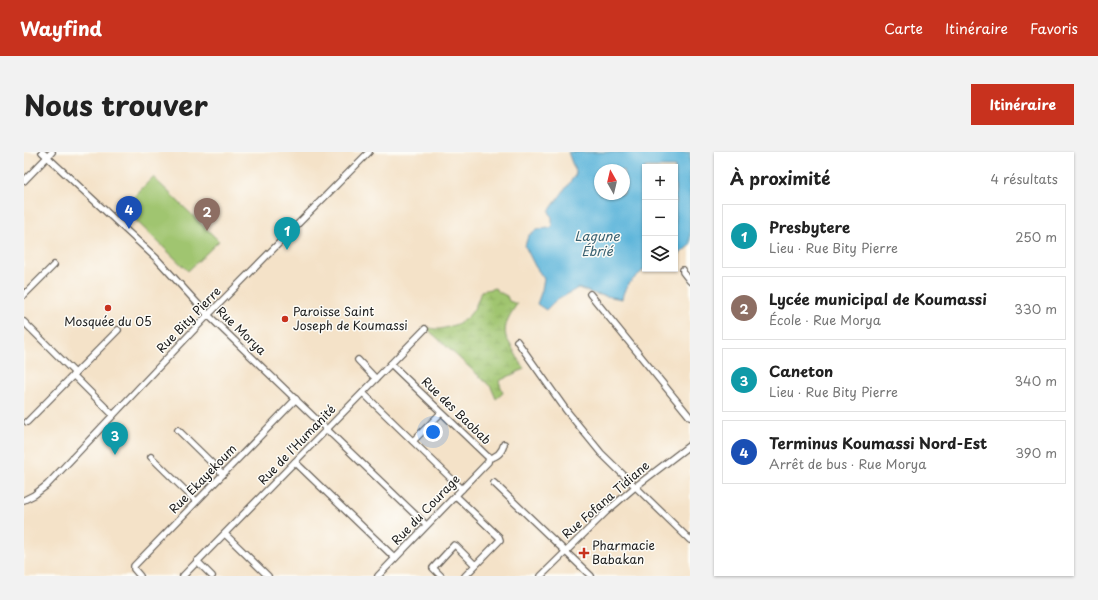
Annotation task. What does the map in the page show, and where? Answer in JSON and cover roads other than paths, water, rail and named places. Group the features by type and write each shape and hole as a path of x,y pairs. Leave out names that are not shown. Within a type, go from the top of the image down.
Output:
{"street":[{"name":"Rue Morya","path":"42,152 156,258 208,315 426,525"},
{"path":"24,180 52,152"},
{"name":"Rue Bity Pierre","path":"24,500 34,495 47,485 208,315 369,152"},
{"path":"24,295 54,265"},
{"path":"683,270 682,272 690,281"},
{"path":"590,294 690,417"},
{"path":"24,322 113,415"},
{"name":"Rue de l'Humanité","path":"184,576 425,329"},
{"path":"27,422 118,330"},
{"path":"517,341 571,416 601,453 690,540"},
{"path":"358,360 376,379"},
{"name":"Rue des Baobab","path":"391,364 489,458 500,453 504,444"},
{"path":"363,393 462,489"},
{"name":"Rue Ekayekoum","path":"140,576 134,569 134,566 296,399"},
{"path":"413,441 441,413"},
{"path":"178,430 223,474"},
{"name":"Rue Fofana Tidiane","path":"541,576 606,512 635,487 690,445"},
{"path":"151,457 196,501"},
{"name":"Rue du Courage","path":"378,576 488,462 489,458"},
{"path":"295,462 395,558"},
{"path":"494,483 591,576"},
{"path":"456,496 499,537 500,540 465,576"},
{"path":"225,534 268,576"},
{"path":"441,576 434,569 434,567 454,545 475,565"},
{"path":"198,561 212,576"}],"water":[{"name":"Lagune Ébrié","path":"568,152 690,152 690,245 678,255 678,164 642,164 642,272 625,290 622,299 595,294 578,288 554,302 546,310 537,304 544,279 535,266 525,246 528,236 537,229 549,228 552,226 552,218 549,211 576,174"}],"place":[{"name":"Terminus Koumassi Nord-Est","path":"129,229"},
{"name":"Lycée municipal de Koumassi","path":"207,231"},
{"name":"Presbytere","path":"287,250"},
{"name":"Mosquée du 05","path":"108,308"},
{"name":"Paroisse Saint Joseph de Koumassi","path":"285,319"},
{"name":"Caneton","path":"115,455"},
{"name":"Pharmacie Babakan","path":"584,553"}]}
